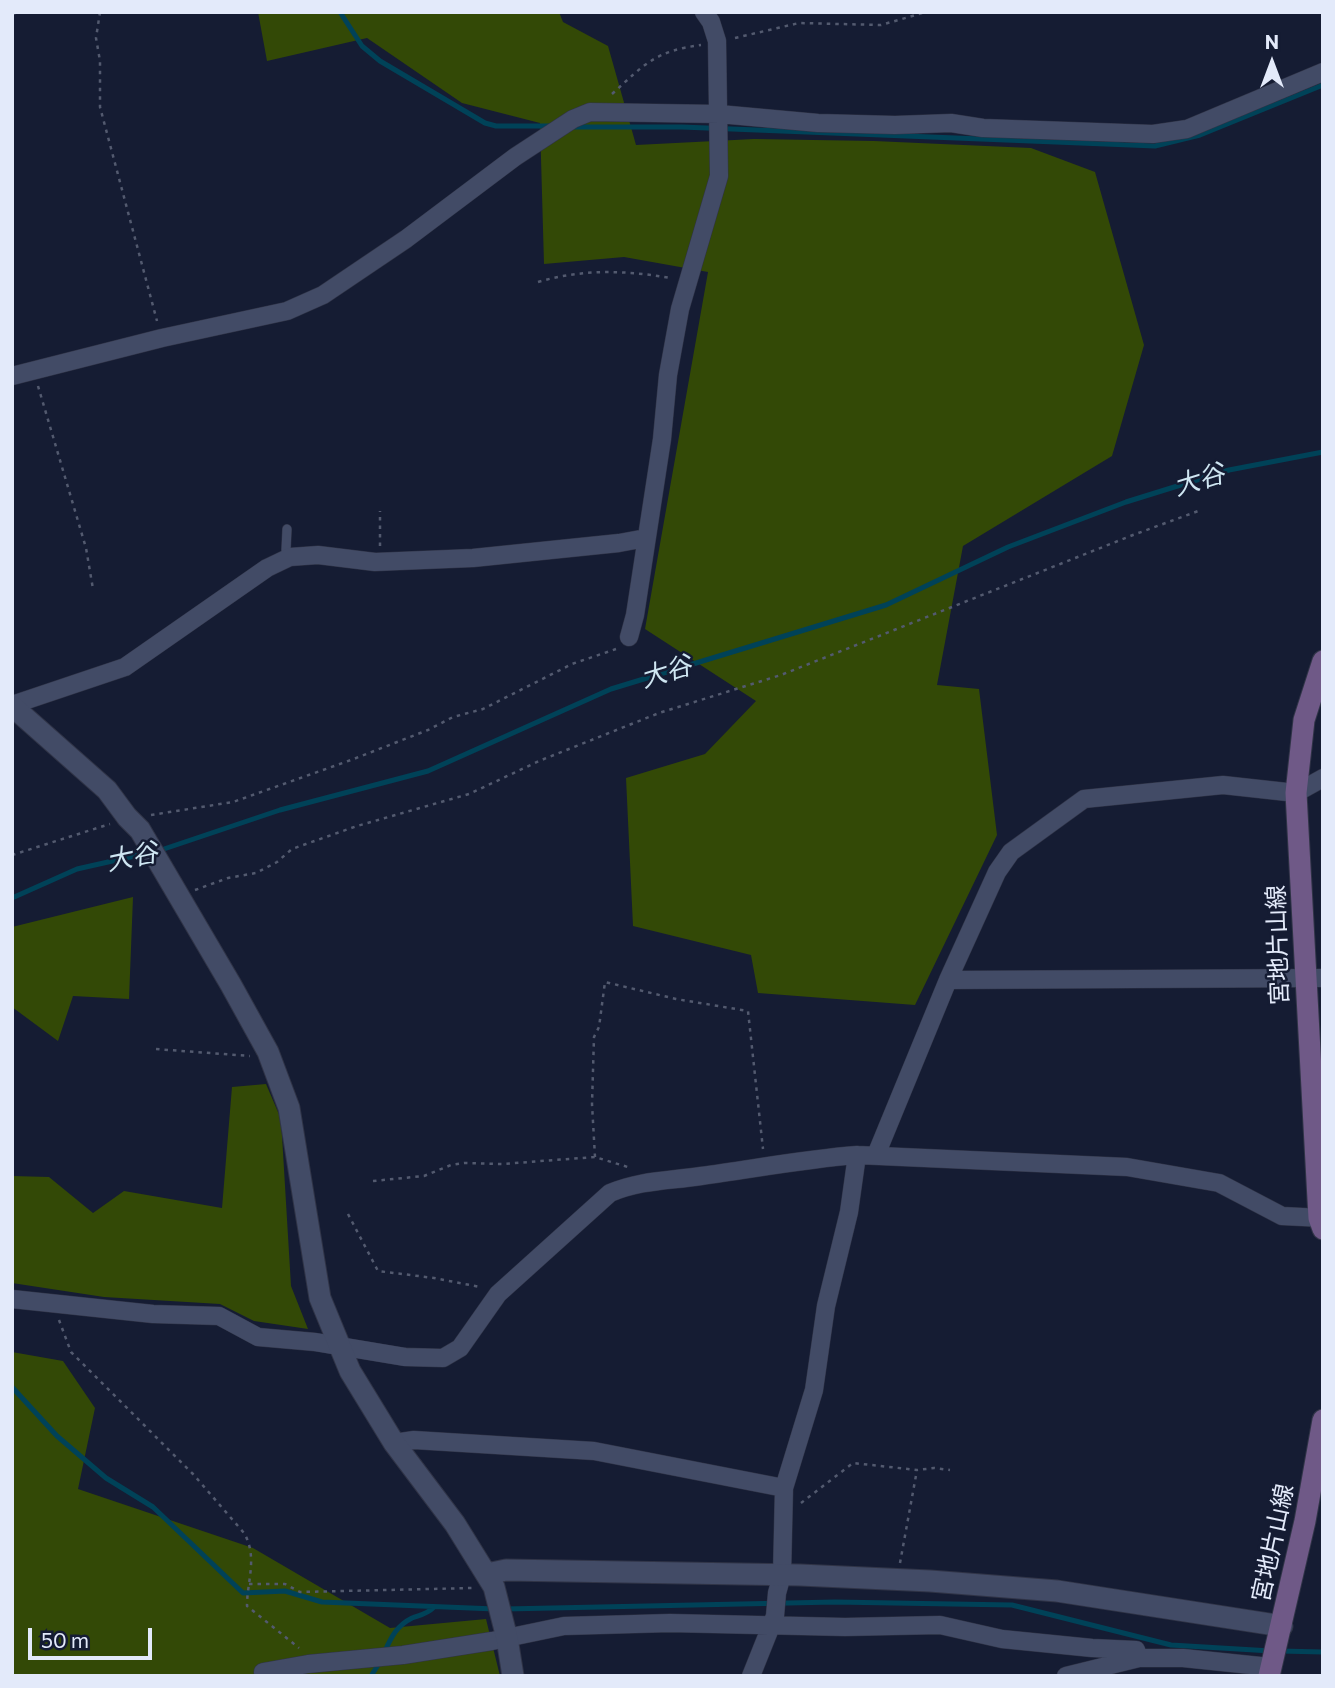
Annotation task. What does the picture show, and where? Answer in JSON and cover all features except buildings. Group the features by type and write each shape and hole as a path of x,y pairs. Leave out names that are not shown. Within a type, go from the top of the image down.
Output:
{"main road":[{"name":"宮地片山線","path":"1322,1222 1314,979 1296,793 1304,720 1323,661"},
{"name":"宮地片山線","path":"1270,1671 1305,1521 1322,1431"}],"street":[{"path":"629,637 635,615 662,439 668,374 680,309 719,176 717,42 712,22 704,12"},
{"path":"12,376 162,338 287,312 323,295 406,239 515,157 573,119 596,112 719,114 818,123 895,125 951,122 983,128 1153,134 1187,129 1323,72"},
{"path":"513,1676 507,1638 491,1581 455,1524 394,1443 350,1371 320,1298 289,1108 268,1052 133,823 107,790 12,705 125,667 267,568 289,557 318,555 379,562 473,558 646,538"},
{"path":"876,1155 948,980 997,872 1011,852 1084,799 1223,785 1296,793 1323,778"},
{"path":"948,980 1314,979"},
{"path":"12,1299 153,1314 219,1316 258,1337 315,1342 405,1357 443,1358 460,1348 498,1294 610,1193 633,1184 857,1155 1127,1167 1219,1183 1282,1216 1322,1222"},
{"path":"751,1676 775,1616 782,1575 784,1488 814,1390 825,1306 849,1212 857,1155"},
{"path":"394,1443 414,1440 594,1451 784,1488"},
{"path":"491,1581 506,1570 898,1580 1057,1591 1281,1631"},
{"path":"263,1672 403,1655 564,1626 670,1623 845,1627 940,1625 1002,1639 1136,1650 1139,1658"},
{"path":"1066,1676 1139,1658 1183,1658 1270,1671"}],"lane":[{"path":"287,529 286,550 289,557"}],"path":[{"path":"12,14 20,12"},
{"path":"100,12 96,38 100,69 100,107 162,338"},
{"path":"596,112 600,105 650,60 679,48 799,23 881,25 926,12"},
{"path":"538,282 579,273 612,272 636,273 688,282"},
{"path":"34,371 86,548 93,589"},
{"path":"173,887 256,873 277,862 292,849 469,794 539,761 659,712 781,674 1201,510"},
{"path":"379,562 380,511"},
{"path":"12,855 133,823 233,802 338,765 428,730 453,717 483,709 572,664 612,652 629,637"},
{"path":"595,1157 592,1104 594,1037 599,1027 605,982 676,999 748,1011 764,1165"},
{"path":"156,1049 247,1056 268,1052"},
{"path":"373,1181 424,1175 451,1165 595,1157 624,1164 637,1171 648,1182"},
{"path":"348,1213 378,1271 433,1278 496,1291 498,1294"},
{"path":"53,1303 71,1352 193,1474 244,1533 252,1556 248,1584 249,1610 320,1663"},
{"path":"782,1520 853,1462 917,1470 950,1470"},
{"path":"898,1580 917,1470"},
{"path":"248,1584 285,1584 300,1592 491,1581"}],"green space":[{"path":"258,12 559,12 563,22 608,46 636,145 754,139 1031,148 1095,172 1144,345 1112,456 963,546 937,685 979,689 997,835 915,1005 758,993 751,955 633,926 626,778 705,754 756,701 645,629 708,272 624,257 544,264 540,123 462,103 367,38 267,61"},
{"path":"133,897 129,999 73,996 58,1041 12,1007 12,927"},
{"path":"266,1084 281,1119 291,1286 308,1329 254,1321 220,1304 104,1297 12,1283 12,1176 49,1177 93,1213 124,1191 222,1208 232,1087"},
{"path":"12,1352 63,1361 95,1408 78,1489 253,1548 390,1628 486,1619 500,1676 12,1676"}],"waterway":[{"path":"340,12 362,46 380,61 485,123 496,126 552,126"},
{"path":"572,127 682,127 1155,146 1200,135 1323,85"},
{"name":"大谷","path":"158,851 280,810 428,771 611,689 886,605 1008,547 1126,502 1229,470 1323,452"},
{"name":"大谷","path":"12,898 77,869 148,853"},
{"path":"12,1387 57,1436 106,1478 153,1507 243,1593 285,1591 322,1602 495,1609"},
{"path":"505,1609 835,1602 1012,1605 1171,1645 1271,1651"},
{"path":"384,1653 402,1625 433,1608"},
{"path":"1280,1651 1323,1652"},
{"path":"371,1676 380,1662"}]}
